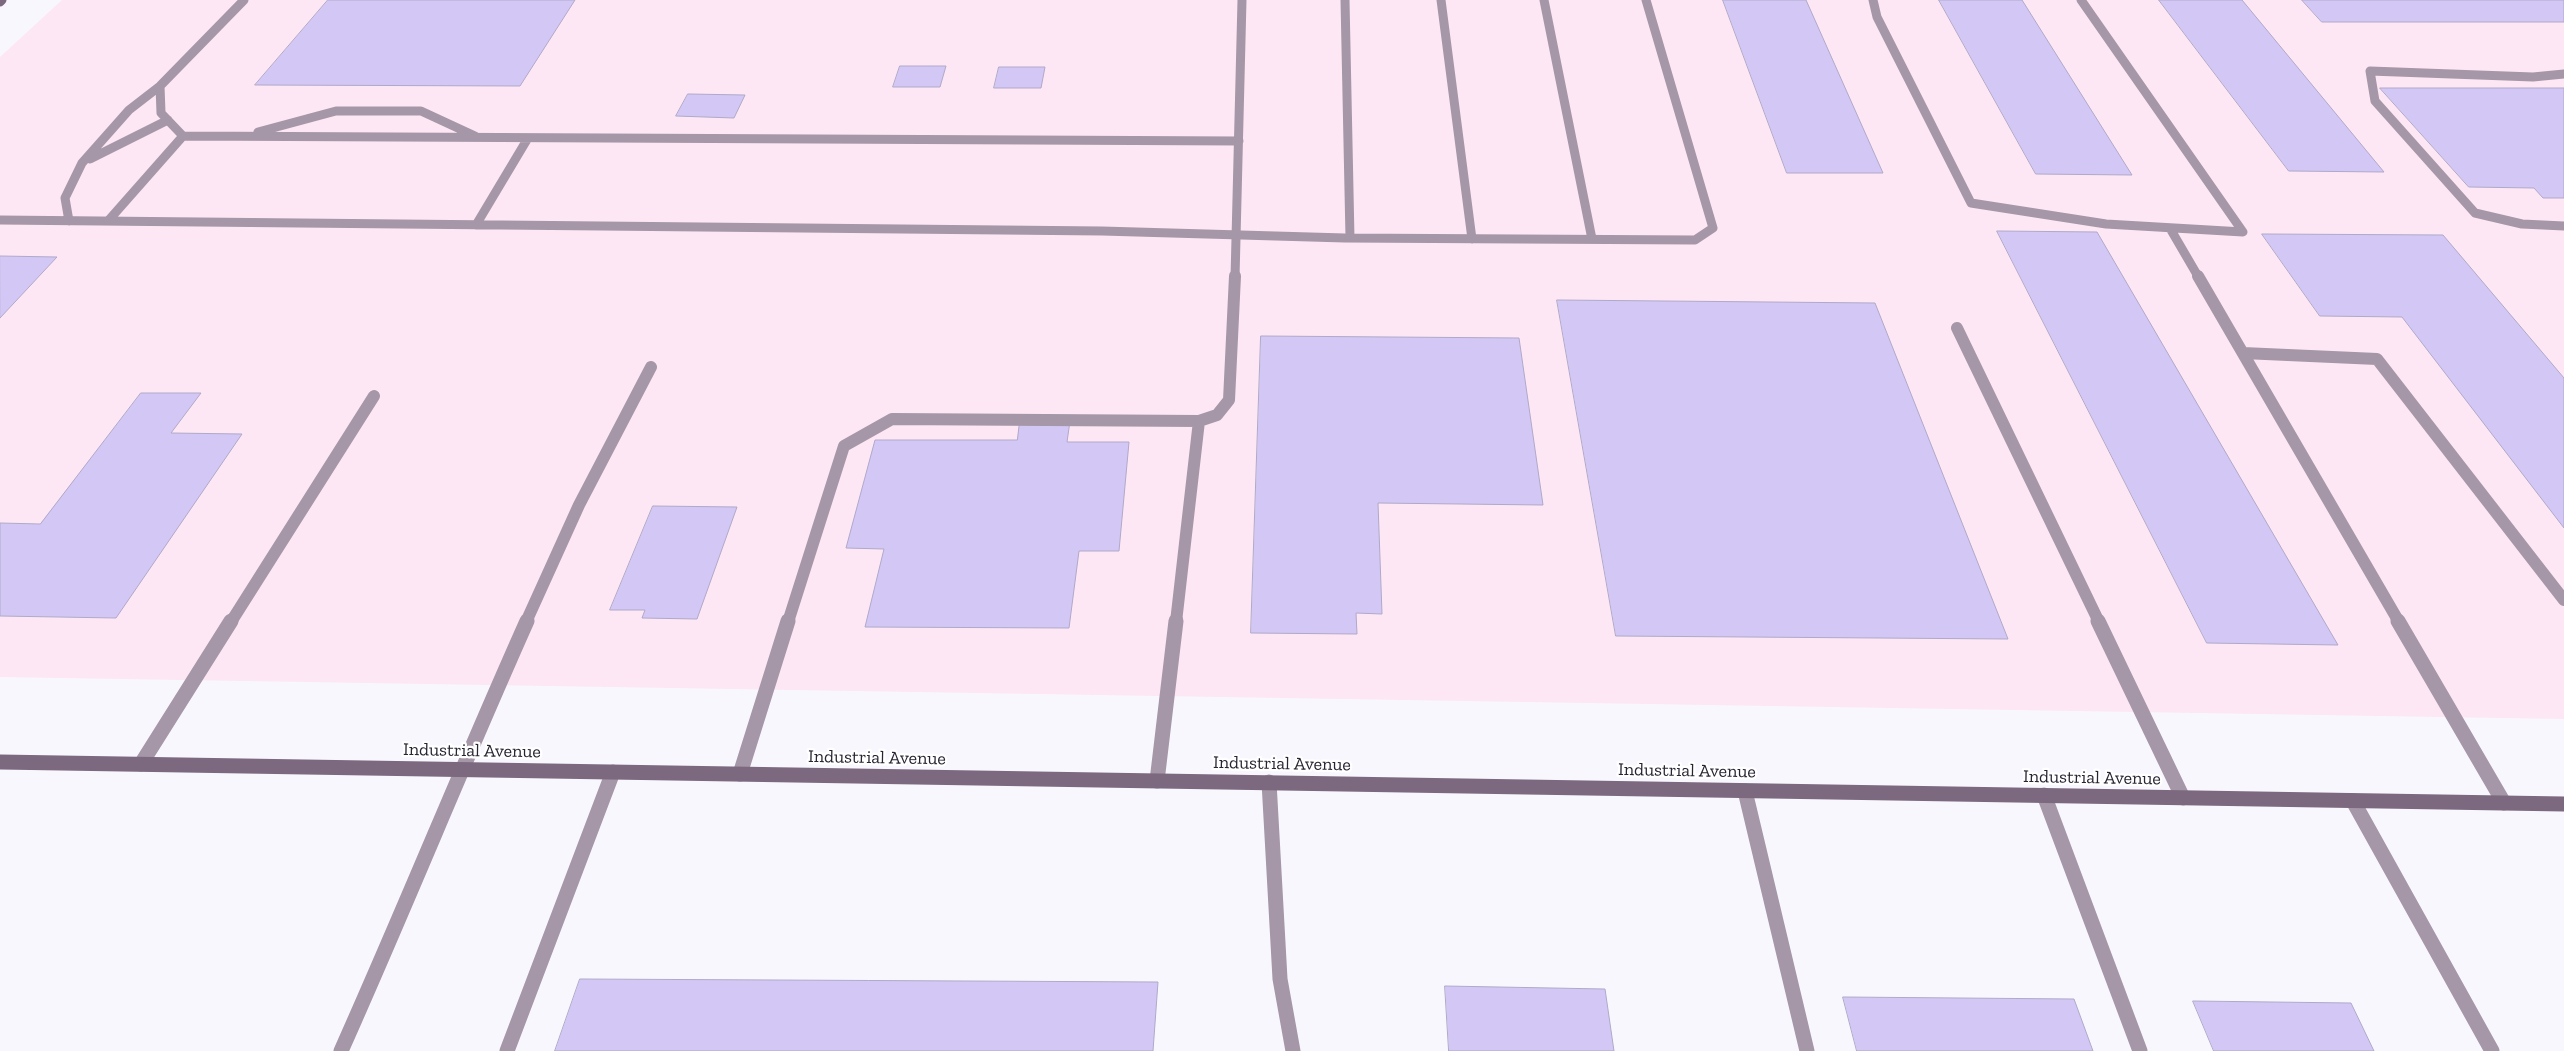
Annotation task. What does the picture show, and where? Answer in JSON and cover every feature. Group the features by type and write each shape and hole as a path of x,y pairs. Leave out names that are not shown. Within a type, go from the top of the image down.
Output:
{"main road":[{"name":"Industrial Avenue","path":"0,762 2564,804"}],"lane":[{"path":"70,221 65,198 82,163 129,110 160,86 244,0"},
{"path":"740,774 844,446 892,419 1199,421 1217,416 1229,400 1237,233 1242,0"},
{"path":"1345,0 1350,238"},
{"path":"1441,0 1472,239"},
{"path":"1544,0 1592,239"},
{"path":"0,220 1237,233 1350,238 1695,240 1713,228 1646,0"},
{"path":"1873,0 1877,17 1971,203 2038,216 2171,230 2243,232 2081,0"},
{"path":"2564,74 2533,77 2370,71 2375,101 2475,213 2522,224 2564,226"},
{"path":"160,86 160,113 183,136 1239,141"},
{"path":"243,136 336,112 421,111 480,138"},
{"path":"82,163 168,120"},
{"path":"108,221 183,136"},
{"path":"476,225 528,138"},
{"path":"2171,230 2504,803"},
{"path":"1957,328 2183,798"},
{"path":"2243,353 2377,359 2564,600"},
{"path":"341,1051 390,941 460,770 578,505 651,367"},
{"path":"141,764 374,396"},
{"path":"1157,781 1199,421"},
{"path":"507,1051 613,772"},
{"path":"1269,782 1280,979 1294,1051"},
{"path":"1746,791 1807,1051"},
{"path":"2044,795 2140,1051"},
{"path":"2353,801 2492,1051"}],"shaded area":[{"path":"62,0 2564,0 2564,719 0,677 0,57"}],"building":[{"path":"328,0 575,0 520,86 255,85"},
{"path":"1723,0 1806,0 1883,173 1787,173"},
{"path":"1939,0 2022,0 2132,175 2036,174"},
{"path":"2159,0 2242,0 2384,172 2289,171"},
{"path":"2302,0 2564,0 2564,22 2322,22"},
{"path":"900,66 946,66 940,87 893,87"},
{"path":"999,67 1045,67 1041,88 994,88"},
{"path":"2380,88 2564,88 2564,198 2543,198 2534,188 2469,187"},
{"path":"688,94 745,95 734,118 676,116"},
{"path":"1997,231 2097,232 2338,645 2207,643"},
{"path":"2262,234 2443,235 2564,378 2564,528 2402,317 2320,316"},
{"path":"0,256 57,257 0,318"},
{"path":"1557,300 1875,303 2008,639 1616,636"},
{"path":"1261,336 1519,338 1543,505 1378,503 1382,614 1356,613 1357,634 1251,633"},
{"path":"141,393 201,393 171,433 242,434 116,618 0,616 0,523 40,524"},
{"path":"1020,421 1070,421 1067,442 1129,442 1119,551 1079,551 1069,628 865,627 884,549 846,548 875,440 1017,440"},
{"path":"653,506 737,507 697,619 642,618 645,610 610,610"},
{"path":"580,979 1158,982 1153,1051 555,1051"},
{"path":"1445,986 1605,989 1614,1051 1449,1051"},
{"path":"1843,997 2074,999 2093,1051 1857,1051"},
{"path":"2193,1001 2351,1003 2374,1051 2214,1051"}]}
